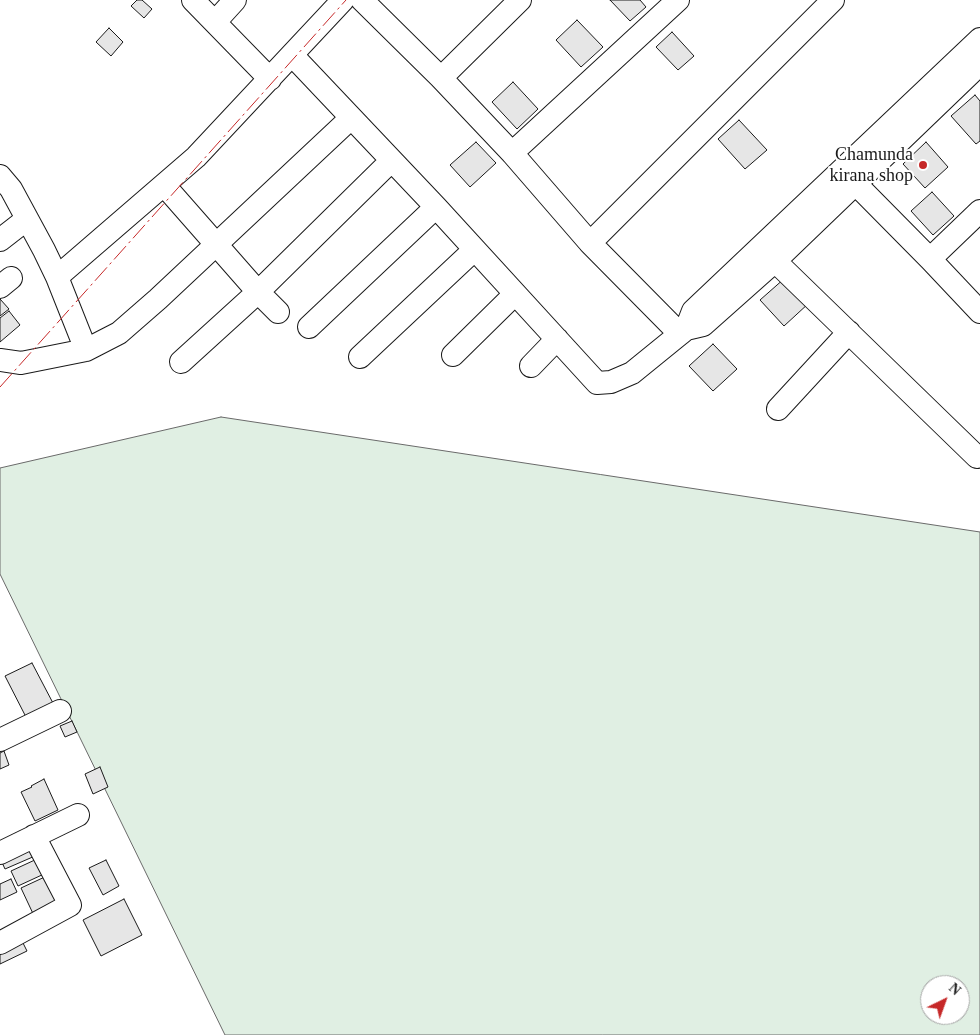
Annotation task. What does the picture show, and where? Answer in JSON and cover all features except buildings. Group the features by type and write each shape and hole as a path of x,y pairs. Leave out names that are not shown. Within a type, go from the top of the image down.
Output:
{"street":[{"path":"193,0 270,79"},
{"path":"215,22 235,0"},
{"path":"57,277 196,157 343,0"},
{"path":"362,0 442,78 512,153 590,243 683,332"},
{"path":"442,78 520,0"},
{"path":"512,153 678,0"},
{"path":"590,243 833,0"},
{"path":"292,55 436,207 597,382 611,382 632,373 683,332 703,325 775,261 849,176 980,39"},
{"path":"683,332 693,310 980,64"},
{"path":"0,360 21,363 86,350 119,333 158,300 351,118"},
{"path":"181,362 258,292 391,161"},
{"path":"0,176 11,189 57,277 86,350"},
{"path":"849,176 980,312"},
{"path":"164,185 218,244 258,292 278,312"},
{"path":"309,327 436,207"},
{"path":"930,259 980,211"},
{"path":"0,240 27,220"},
{"path":"360,357 474,250"},
{"path":"775,261 977,457"},
{"path":"453,354 515,294"},
{"path":"778,409 849,332"},
{"path":"531,366 557,339"},
{"path":"0,740 60,711"},
{"path":"0,853 78,815"},
{"path":"0,943 70,905 34,836"}],"green space":[{"path":"221,417 980,532 980,1035 225,1035 0,574 0,468"}],"power":[{"path":"0,387 346,0"}],"place":[{"name":"Chamunda kirana shop","path":"923,165"}]}
